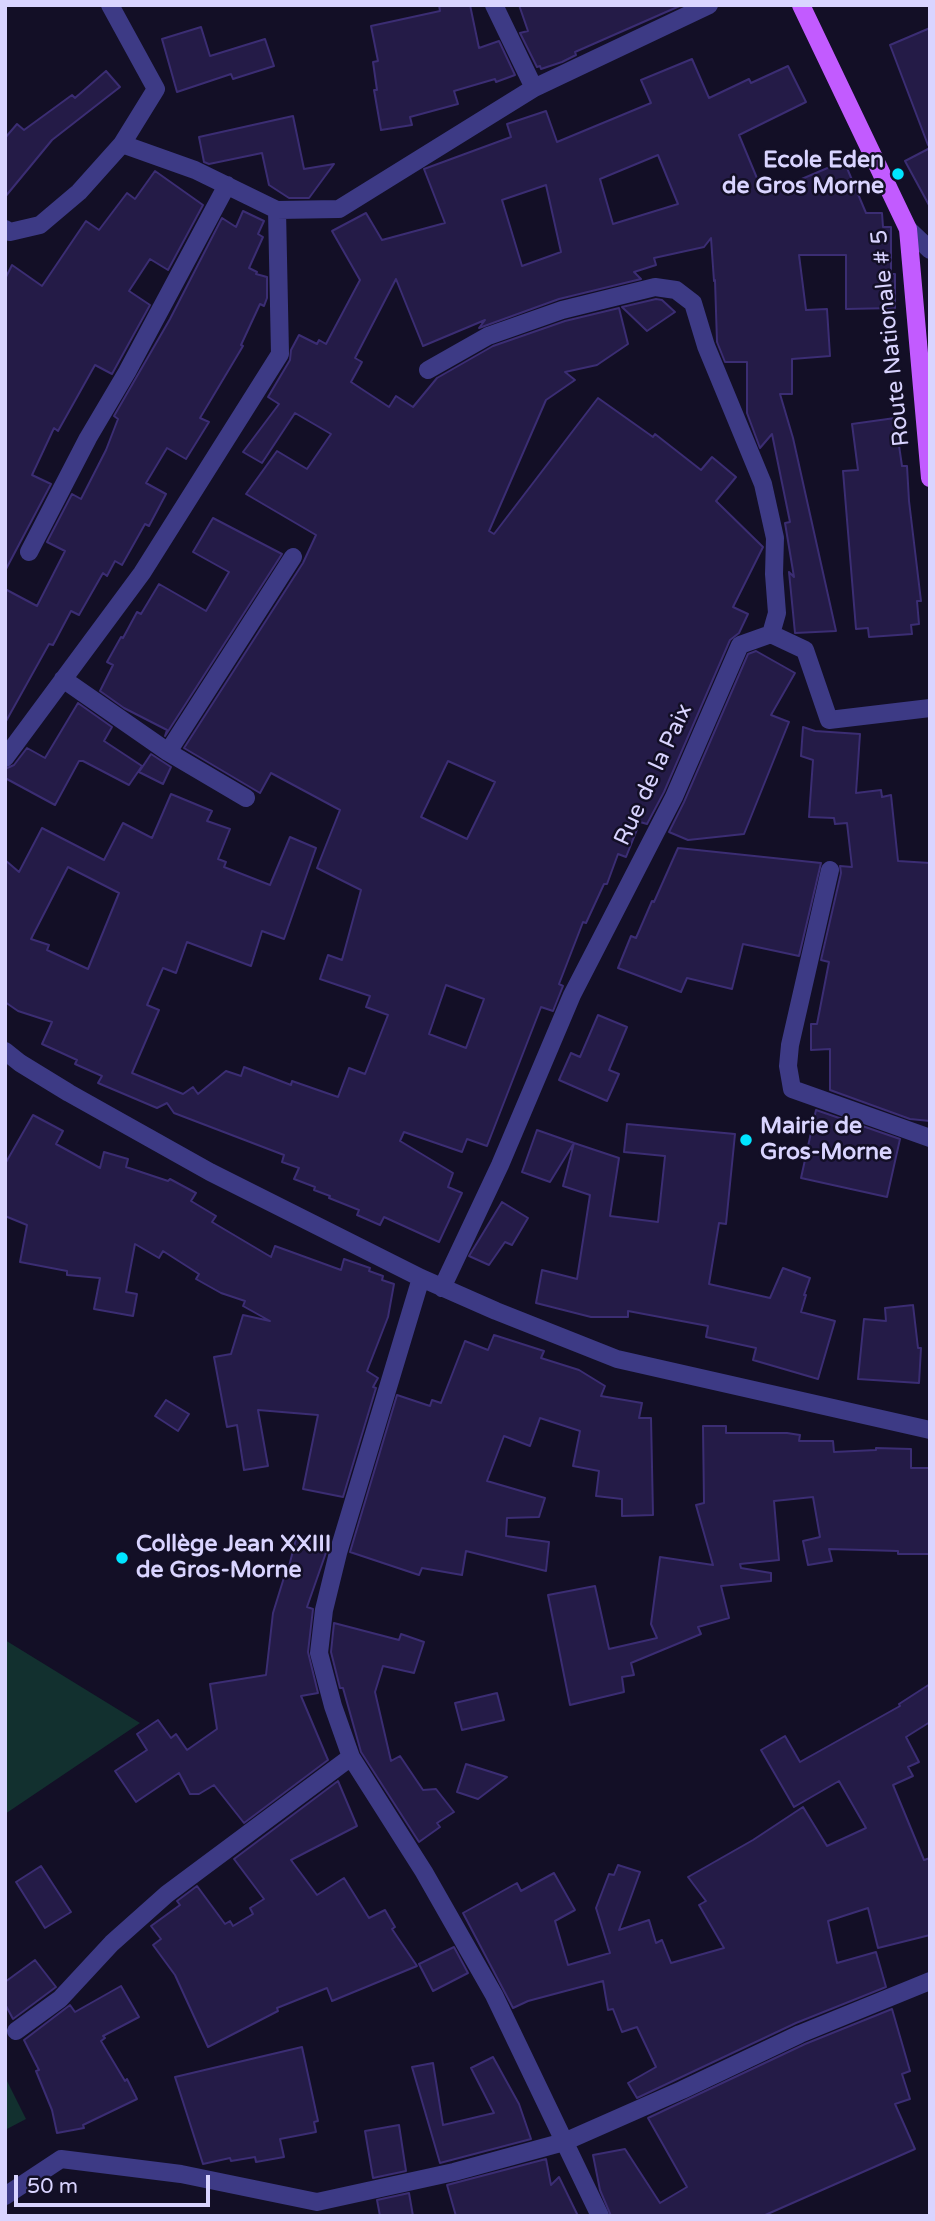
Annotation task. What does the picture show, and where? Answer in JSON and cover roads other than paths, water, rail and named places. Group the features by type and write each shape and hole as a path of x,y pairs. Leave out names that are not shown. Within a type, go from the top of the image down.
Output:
{"main road":[{"name":"Route Nationale # 5","path":"801,5 908,229 930,478"}],"street":[{"path":"5,229 10,232 40,225 79,192 122,144 156,89 110,5"},
{"path":"494,5 534,88"},
{"path":"122,144 195,170 277,210 340,209 534,88 709,5"},
{"path":"29,552 88,438 127,372 227,185"},
{"path":"5,758 142,573 281,354 277,210"},
{"path":"908,229 930,250"},
{"path":"428,370 488,336 562,310 655,287 676,289 693,303 706,346 763,484 770,508 775,538 777,613 771,634 805,650 829,720 930,708"},
{"path":"168,752 293,557"},
{"name":"Rue de la Paix","path":"442,1288 500,1165 572,995 674,797 740,645 771,634"},
{"path":"63,679 168,752 246,798"},
{"path":"830,870 790,1045 788,1066 792,1089 930,1138"},
{"path":"5,1051 69,1093 162,1146 442,1288 617,1359 930,1430"},
{"path":"421,1278 338,1553 318,1653 351,1757 424,1872 494,1995 600,2216"},
{"path":"16,2031 60,1999 112,1943 167,1894 351,1757"},
{"path":"5,2196 61,2159 181,2174 317,2202 454,2172 564,2142 800,2034 930,1980"}],"place":[{"name":"Ecole Eden de Gros Morne","path":"898,174"},
{"name":"Mairie de Gros-Morne","path":"746,1140"},
{"name":"Collège Jean XXIII de Gros-Morne","path":"122,1558"}]}
